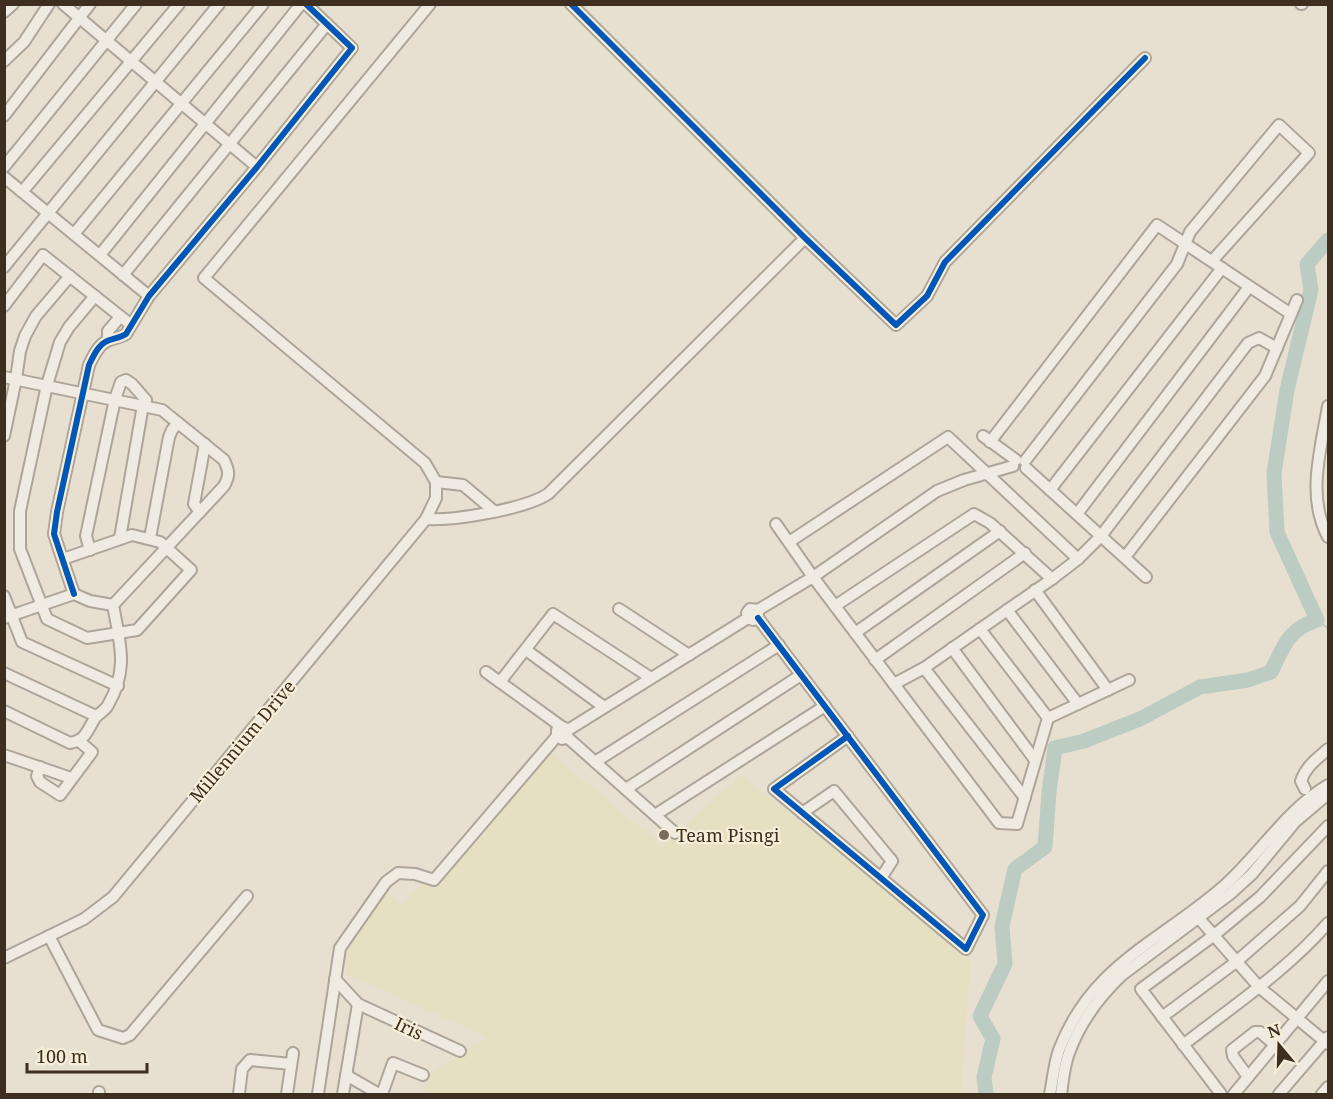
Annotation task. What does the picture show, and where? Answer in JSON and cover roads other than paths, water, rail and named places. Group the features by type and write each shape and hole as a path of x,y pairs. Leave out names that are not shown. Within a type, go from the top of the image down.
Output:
{"street":[{"path":"4,12 13,4"},
{"path":"4,61 24,42 49,4"},
{"path":"63,4 257,167"},
{"path":"4,116 90,4"},
{"path":"4,167 136,4"},
{"path":"22,192 179,4"},
{"path":"4,267 219,4"},
{"path":"74,234 263,4"},
{"path":"100,255 301,4"},
{"path":"74,594 54,534 89,365 97,349 108,340 120,338 126,334 148,296 257,167 352,48 306,4"},
{"path":"430,4 204,278 425,463 436,482 463,485 494,511"},
{"path":"571,4 805,238 896,325 927,296 945,262 1145,58"},
{"path":"123,275 327,24"},
{"path":"318,1095 340,948 386,882 398,873 415,874 434,880 564,732 755,615 937,491 964,480 1020,464 1177,264 1190,232 1279,125 1309,153 1217,265 1050,490"},
{"path":"4,177 148,296"},
{"path":"1146,577 1020,464 986,439 1157,225 1291,314"},
{"path":"426,519 442,520 494,511 538,501 548,494 805,238"},
{"path":"4,306 43,255 130,324"},
{"path":"4,436 20,351 25,336 36,316 70,276"},
{"path":"1077,514 1249,287"},
{"path":"63,559 132,535 150,538 167,547 191,570 137,630 87,638 47,619 20,549 20,511 47,385 60,342 69,327 95,296"},
{"path":"1125,557 1265,376 1298,300"},
{"path":"108,340 108,331 120,317"},
{"path":"894,684 924,668 1078,559 1101,536 1248,343 1258,338 1277,348"},
{"path":"4,377 162,410 224,460 229,471 229,477 224,486 113,605"},
{"path":"90,550 86,536 115,399 121,382 126,380 146,400 143,405 120,538"},
{"path":"1329,406 1323,468 1315,491 1329,537"},
{"path":"150,538 169,437 178,423"},
{"path":"789,542 948,437 1078,559"},
{"path":"200,512 194,504 205,444"},
{"name":"Millennium Drive","path":"4,958 84,919 113,897 426,519 436,498 436,482"},
{"path":"835,606 974,514 1000,531 1052,579"},
{"path":"776,524 813,577 999,823 1017,824 1048,718 1129,680"},
{"path":"855,633 1000,531"},
{"path":"875,660 1025,553"},
{"path":"1035,590 1108,690"},
{"path":"8,617 74,594 90,601 113,605"},
{"path":"4,596 8,617 22,642 118,686"},
{"path":"4,711 69,743 79,741 90,729 96,716 106,709 118,686 122,669 113,605"},
{"path":"620,609 689,655"},
{"path":"1007,610 1078,704"},
{"path":"500,682 553,614 651,678"},
{"path":"755,615 779,645 801,675 848,736 983,915 966,949 774,789 848,736"},
{"path":"980,629 1048,718"},
{"path":"595,762 779,645"},
{"path":"952,648 1035,760"},
{"path":"526,650 604,707"},
{"path":"924,668 1025,798"},
{"path":"4,672 96,716"},
{"path":"486,672 564,732 675,833"},
{"path":"626,789 801,675"},
{"path":"655,815 825,706"},
{"path":"40,767 37,776 40,782 60,795 92,752 79,741"},
{"path":"1305,789 1301,781 1304,772 1329,749"},
{"path":"4,755 71,778"},
{"path":"1061,1095 1068,1054 1080,1028 1096,1003 1122,975 1196,915 1305,802 1329,785"},
{"path":"802,813 834,791 892,861 881,878"},
{"path":"1050,1095 1058,1052 1072,1022 1088,996 1114,968 1143,945 1230,894 1252,874 1295,822 1329,794"},
{"path":"1221,1095 1141,989 1213,936 1260,897 1329,826"},
{"path":"1162,1017 1236,962 1300,906 1329,872"},
{"path":"49,936 98,1030 123,1038 130,1035 247,896"},
{"path":"1196,915 1259,987 1327,1041 1279,1095"},
{"path":"1182,1045 1259,987 1308,946 1329,923"},
{"path":"335,979 358,1004 344,1095"},
{"path":"1234,1095 1329,981"},
{"name":"Iris","path":"358,1004 460,1051"},
{"path":"1248,1077 1233,1056 1232,1050 1255,1032 1260,1032 1275,1045"},
{"path":"239,1095 242,1069 250,1060 292,1059 287,1095"},
{"path":"346,1075 381,1095 393,1063 423,1075"},
{"path":"1322,1095 1329,1087"}],"waterway":[{"path":"986,1094 984,1077 993,1039 980,1016 1005,964 1002,926 1015,869 1045,847 1055,748 1084,741 1140,719 1200,687 1248,680 1271,672 1293,634 1299,628 1317,620 1277,532 1274,473 1287,390 1311,290 1307,264 1328,240"},
{"path":"1317,620 1328,628"}],"place":[{"name":"Team Pisngi","path":"664,835"}]}
